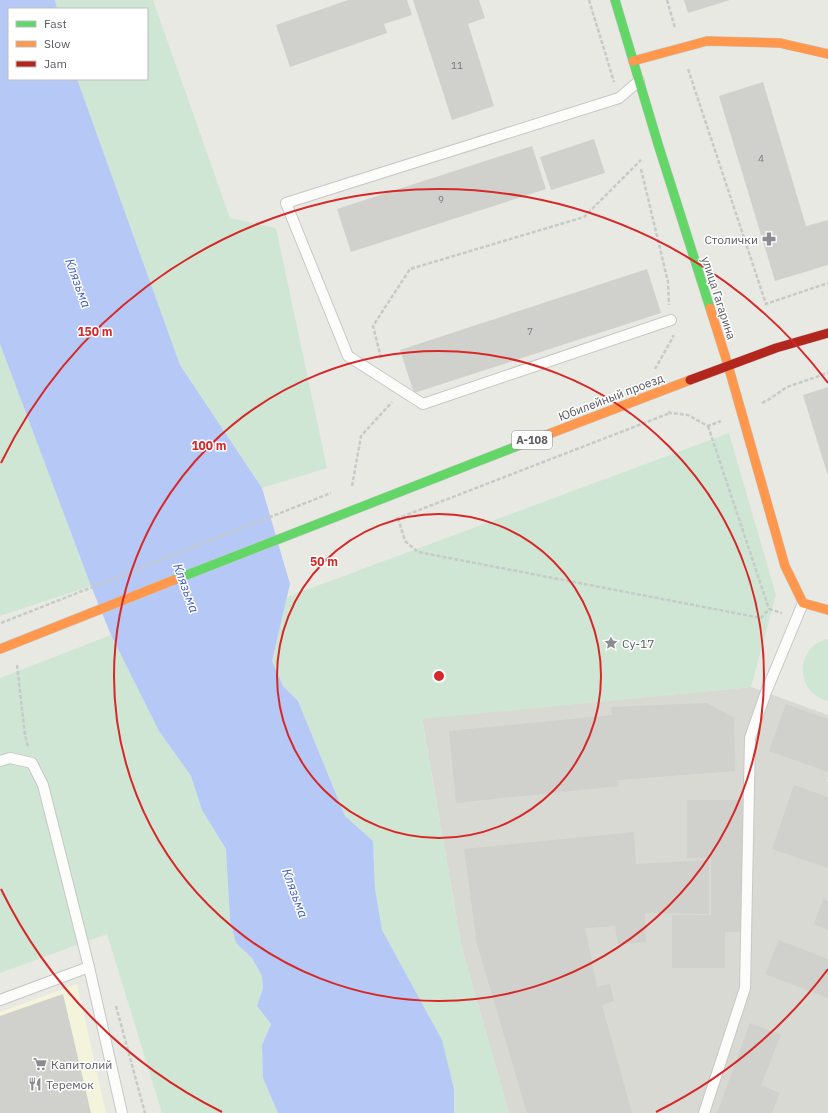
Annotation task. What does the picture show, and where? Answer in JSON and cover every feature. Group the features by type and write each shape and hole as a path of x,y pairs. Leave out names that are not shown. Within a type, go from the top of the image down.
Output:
{"main road":[{"name":"улица Гагарина","path":"615,0 662,159 728,365 784,566 803,603"},
{"path":"633,61 707,41 780,43 828,54"},
{"name":"Юбилейный проезд","path":"0,649 661,390 776,348 828,332"},
{"path":"803,603 828,610"}],"lane":[{"path":"639,81 619,98 286,203 348,356 423,404 671,320"},
{"path":"704,1113 745,988 750,738 766,692 803,603"},
{"path":"0,761 10,758 32,763 43,785 89,967 122,1113"},
{"path":"0,1000 89,967"}],"path":[{"path":"589,0 619,98"},
{"path":"666,0 766,304 828,283"},
{"path":"637,154 668,282 673,337 654,371 670,413"},
{"path":"386,380 373,326 410,269 584,216 639,161"},
{"path":"708,426 768,400 787,387 828,373"},
{"path":"352,486 361,436 403,391"},
{"path":"391,520 670,413 688,415 708,426 769,609 761,618 418,552 405,541 398,518"},
{"path":"1,623 328,494"},
{"path":"17,664 25,736"}],"shaded area":[{"path":"55,0 153,0 230,218 276,228 327,468 262,488 180,365 77,80 148,80 148,8 57,8"},
{"path":"0,344 91,586 0,616"},
{"path":"729,433 776,595 751,687 422,719 462,949 509,1113 454,1113 454,1089 442,1040 382,930 375,889 373,841 345,816 298,701 283,686 272,661 287,597"},
{"path":"111,635 159,731 191,776 202,810 226,849 230,920 236,943 252,958 262,976 263,988 257,1006 271,1024 262,1045 263,1078 278,1113 162,1113 107,934 0,973 0,678"},
{"path":"828,639 828,701 817,697 809,689 803,670 804,660 809,651 817,643"},
{"path":"751,687 828,715 828,1113 509,1113 462,949 422,718"},
{"name":"Капитолий","path":"77,984 106,1113 0,1113 0,1012"}],"water":[{"name":"Клязьма","path":"0,0 55,0 57,8 8,8 8,80 77,80 180,365 262,488 290,584 272,661 283,686 298,701 345,816 373,841 375,889 382,930 442,1040 454,1089 454,1113 278,1113 263,1078 262,1045 271,1024 257,1006 263,988 262,976 252,958 236,943 230,920 226,849 202,810 191,776 159,731 111,635 91,586 0,344"}],"building":[{"path":"348,0 407,0 412,15 384,24 387,33 290,67 276,25"},
{"path":"413,0 479,0 485,18 468,24 494,106 452,120"},
{"path":"684,0 730,0 688,13"},
{"path":"763,82 806,226 828,220 828,265 775,281 719,96"},
{"path":"594,139 605,173 551,190 540,157"},
{"path":"532,146 546,189 351,252 337,209"},
{"path":"647,269 661,313 414,393 400,350"},
{"path":"828,387 828,476 803,395"},
{"path":"707,703 734,718 735,771 618,780 619,786 456,803 449,731 612,715 611,707"},
{"path":"786,704 828,719 828,772 769,751"},
{"path":"794,785 828,797 828,868 772,849"},
{"path":"687,800 742,800 743,932 725,932 725,968 672,968 672,915 711,915 711,858 687,858"},
{"path":"634,832 636,864 709,860 709,914 645,913 646,942 618,944 615,926 585,928 597,987 610,984 614,1001 602,1005 632,1113 527,1113 477,944 464,849"},
{"path":"823,899 828,901 828,930 814,924"},
{"path":"779,940 828,959 828,998 765,974"},
{"name":"Капитолий","path":"63,994 91,1113 0,1113 0,1016"},
{"path":"750,1023 781,1035 761,1085 780,1093 772,1113 717,1113"}],"traffic: fast":[{"path":"615,0 658,144 710,308"},
{"path":"174,580 520,445"}],"traffic: slow":[{"path":"633,61 707,41 780,43 828,54"},
{"path":"710,308 728,365 785,566 803,603 828,610"},
{"path":"520,445 690,380"},
{"path":"0,649 174,580"}],"traffic: jam":[{"path":"690,380 776,348 828,333"}],"place":[{"name":"Столички","path":"769,239"},
{"name":"Су-17","path":"611,643"},
{"name":"Капитолий","path":"40,1064"},
{"name":"Теремок","path":"35,1084"}]}
